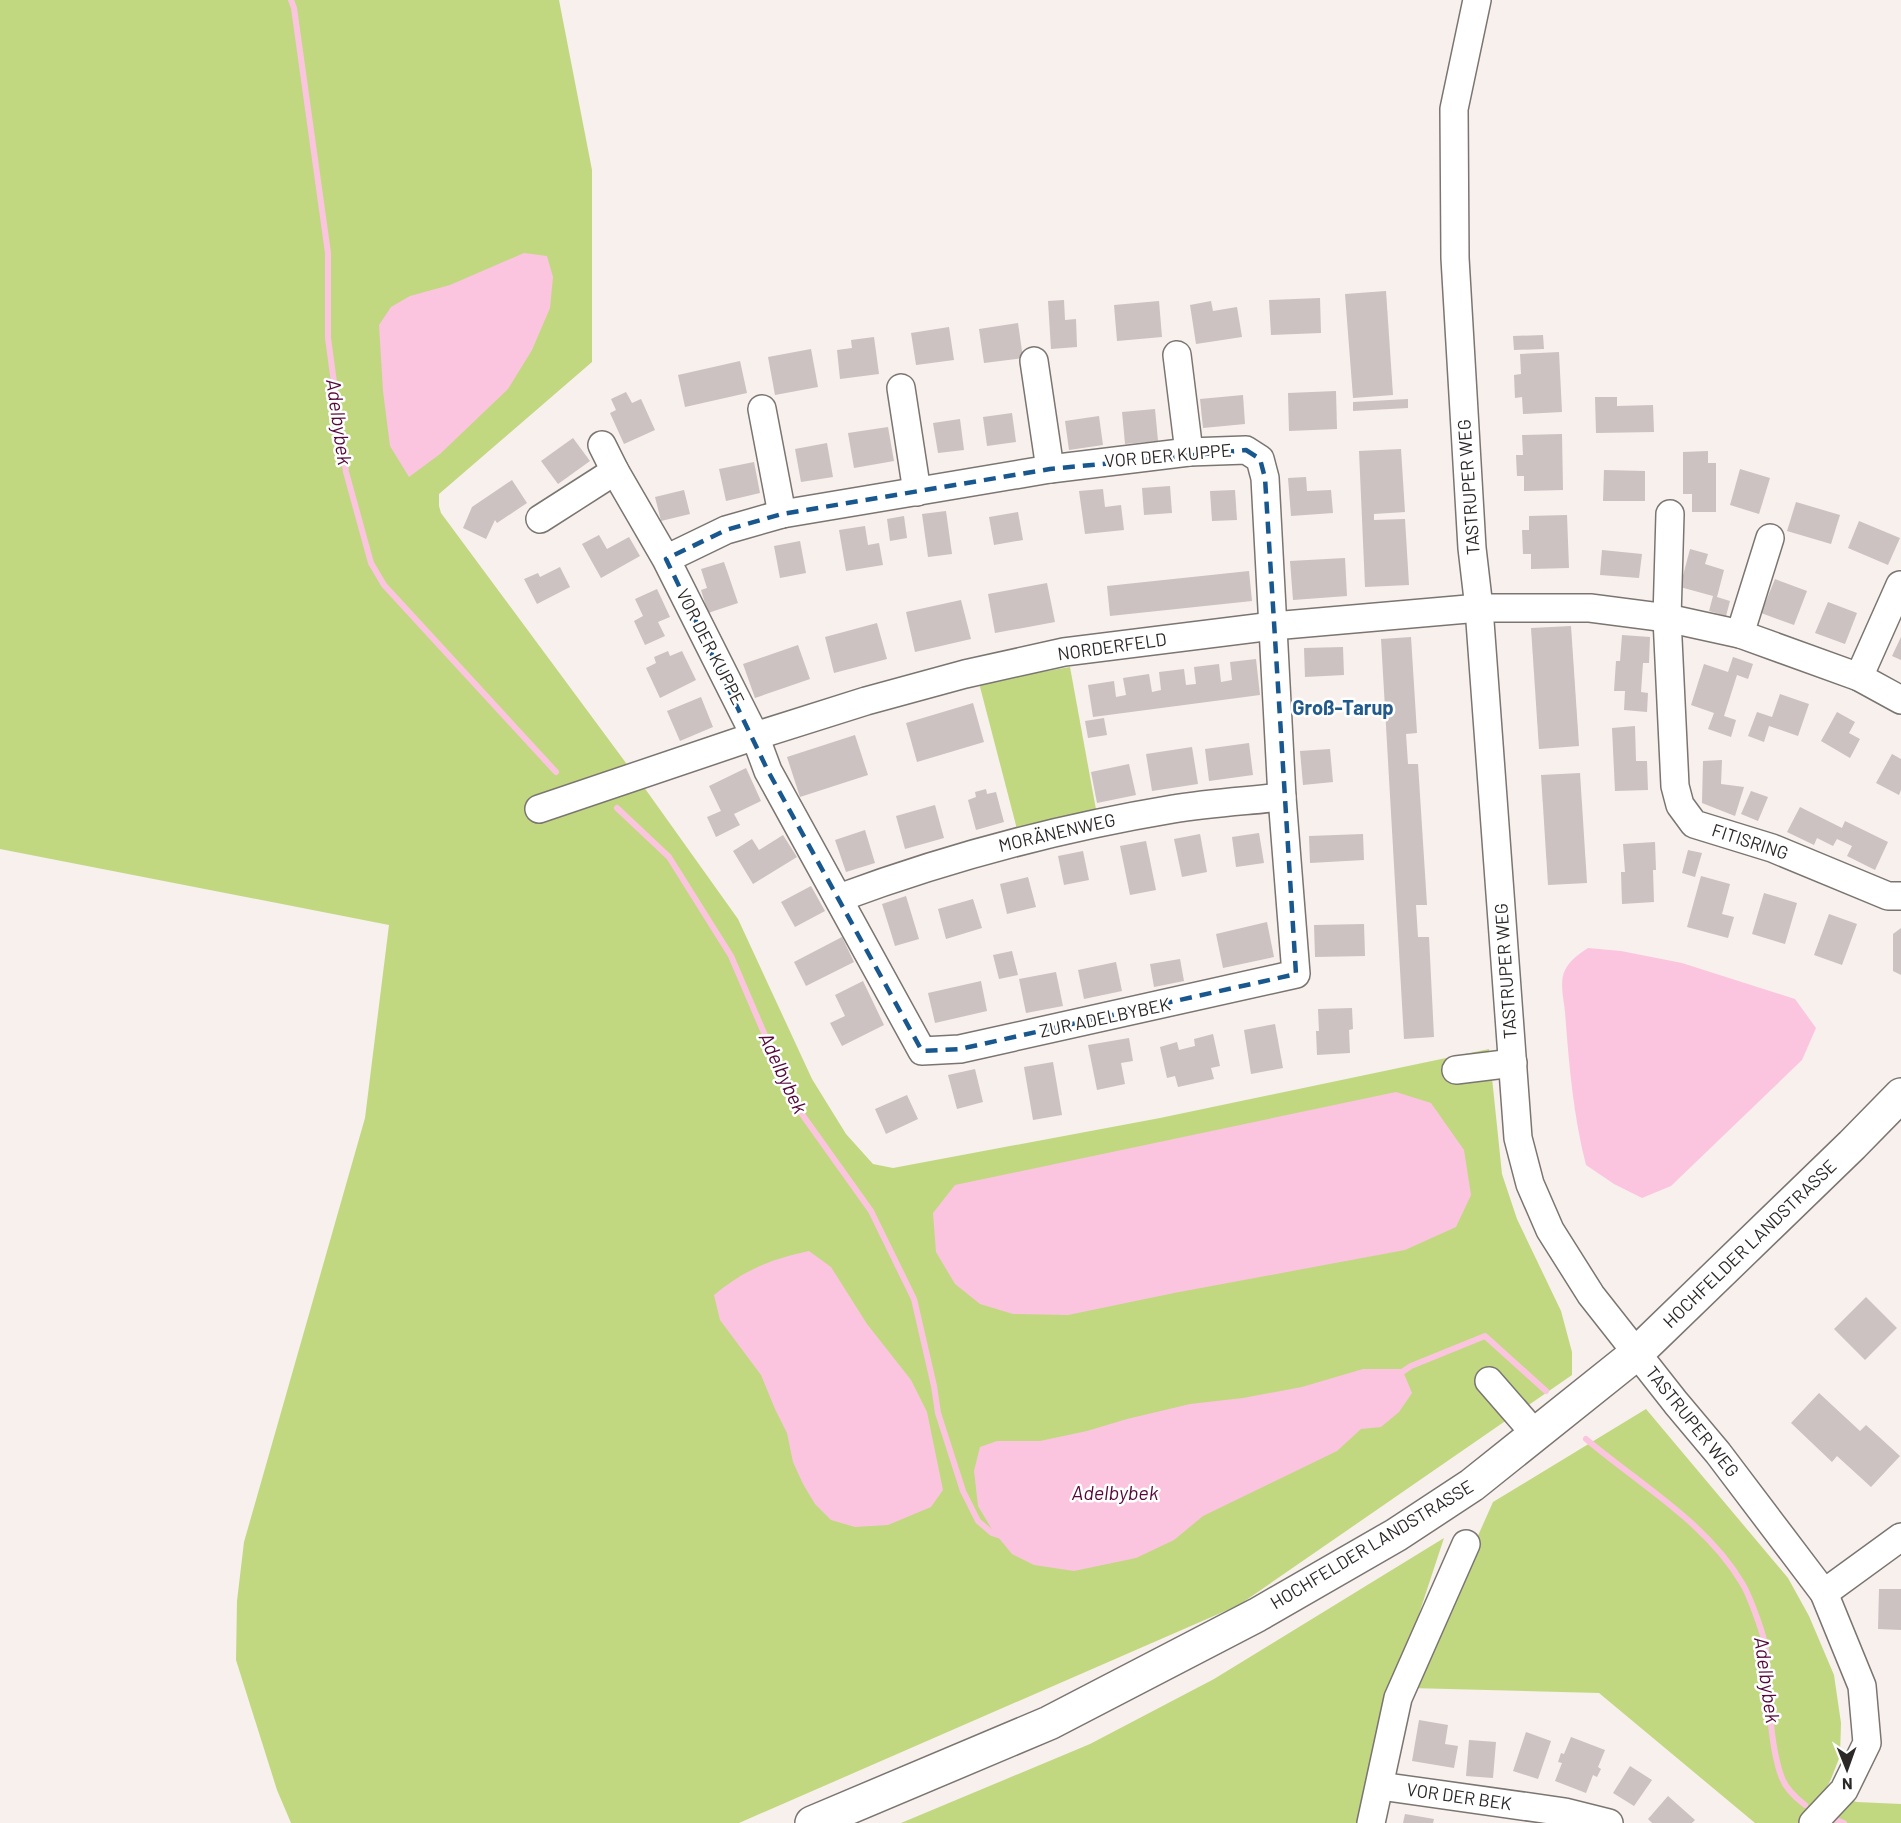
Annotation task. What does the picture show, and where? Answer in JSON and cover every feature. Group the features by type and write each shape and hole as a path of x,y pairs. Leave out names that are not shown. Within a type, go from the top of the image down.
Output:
{"main road":[{"name":"HOCHFELDER LANDSTRASSE","path":"812,1823 1048,1723 1257,1615 1396,1534 1472,1485 1637,1353 1901,1095"}],"street":[{"name":"TASTRUPER WEG","path":"1477,0 1454,109 1455,267 1472,548 1479,608 1518,1138 1534,1193 1551,1230 1591,1295 1676,1404 1718,1453 1824,1593 1862,1686 1867,1743 1844,1790 1813,1823"},
{"path":"1177,355 1189,452"},
{"path":"1034,362 1050,469"},
{"path":"901,388 917,492"},
{"path":"762,410 782,514"},
{"name":"VOR DER KUPPE","path":"602,445 666,559 755,736"},
{"name":"VOR DER KUPPE","path":"666,559 726,530 782,514 1050,469 1189,452 1246,450 1260,459 1265,478 1273,626"},
{"path":"540,519 615,471"},
{"name":"FITISRING","path":"1670,513 1667,618 1675,786 1680,805 1694,824 1772,848 1888,896 1901,896"},
{"path":"1740,634 1770,538"},
{"path":"1859,677 1900,585"},
{"path":"1479,608 1590,608 1667,618 1740,634 1859,677 1901,700"},
{"name":"NORDERFELD","path":"539,809 755,736 965,674 1064,652 1273,626 1479,608"},
{"name":"ZUR ADELBYBEK","path":"755,736 768,771 922,1051 960,1049 1139,1011 1296,975 1282,797 1273,626"},
{"name":"MORÄNENWEG","path":"839,898 903,874 999,846 1096,823 1175,808 1282,797"},
{"path":"1456,1070 1513,1064"},
{"path":"1489,1381 1536,1435"},
{"path":"1824,1593 1901,1538"},
{"path":"1371,1823 1398,1698 1466,1544"},
{"name":"VOR DER BEK","path":"1380,1786 1565,1812 1608,1823"}],"highlighted area":[{"path":"1246,450 1260,459 1265,478 1296,974 960,1049 922,1051 768,771 666,559 726,530 782,514 1050,469"}],"green space":[{"path":"0,0 559,0 592,170 592,362 439,494 439,506 441,513 646,790 738,919 812,1079 846,1134 873,1164 893,1168 1160,1118 1489,1049 1502,1174 1517,1219 1561,1311 1572,1352 1572,1375 1239,1605 739,1823 291,1823 277,1790 236,1660 237,1601 244,1542 365,1118 389,925 0,849"},
{"path":"1070,667 1097,815 1018,833 979,683"},
{"path":"1646,1409 1788,1578 1809,1616 1834,1675 1841,1723 1840,1756 1824,1793 1857,1802 1901,1804 1901,1823 1755,1823 1599,1693 1410,1688 1493,1502"},
{"path":"1444,1538 1388,1708 1363,1823 901,1823 1090,1744 1214,1679"}],"water":[{"path":"524,253 547,256 553,277 550,308 532,350 508,389 440,454 409,477 390,446 383,391 379,325 391,307 410,296 450,285"},
{"path":"1588,948 1621,951 1682,963 1795,999 1816,1028 1802,1060 1671,1186 1642,1198 1614,1184 1586,1165 1572,1089 1562,985 1567,966"},
{"path":"1396,1092 1431,1103 1464,1150 1471,1195 1456,1227 1405,1250 1068,1315 1013,1314 980,1304 955,1284 936,1252 933,1213 955,1185"},
{"path":"809,1251 831,1267 867,1324 911,1380 927,1412 943,1490 931,1507 888,1525 855,1527 831,1520 815,1504 793,1462 787,1433 761,1375 720,1320 714,1295 725,1286 758,1267"},
{"name":"Adelbybek","path":"1363,1369 1402,1369 1412,1393 1399,1412 1381,1427 1361,1429 1337,1451 1203,1516 1174,1540 1136,1558 1074,1571 1034,1565 1012,1554 993,1531 978,1506 974,1471 980,1447 997,1441 1040,1441 1190,1404 1243,1398 1302,1387"}],"building":[{"path":"1386,291 1393,395 1353,398 1345,294"},
{"path":"1320,298 1321,333 1271,335 1269,300"},
{"path":"1064,300 1065,320 1076,319 1077,347 1051,349 1048,301"},
{"path":"1159,301 1162,337 1117,341 1114,305"},
{"path":"1211,301 1213,311 1237,307 1242,337 1196,344 1190,305"},
{"path":"1018,323 1023,358 984,363 979,329"},
{"path":"949,327 954,360 916,365 911,333"},
{"path":"1543,335 1544,349 1514,350 1513,336"},
{"path":"874,337 879,374 840,379 837,350 852,348 851,340"},
{"path":"811,349 818,387 775,395 768,357"},
{"path":"1559,352 1562,412 1523,414 1522,397 1515,398 1514,375 1521,374 1520,354"},
{"path":"740,361 747,393 685,407 678,375"},
{"path":"1336,391 1337,429 1289,431 1288,393"},
{"path":"626,392 632,403 641,399 655,430 624,444 610,413 616,410 611,399"},
{"path":"1243,395 1245,424 1203,428 1200,399"},
{"path":"1595,397 1617,397 1617,406 1653,405 1654,432 1596,433"},
{"path":"1408,399 1408,408 1353,411 1353,402"},
{"path":"1155,409 1158,441 1125,444 1122,412"},
{"path":"1012,413 1016,442 987,446 983,417"},
{"path":"1099,416 1103,445 1069,450 1065,421"},
{"path":"960,419 964,450 938,453 933,423"},
{"path":"888,427 894,461 854,468 848,433"},
{"path":"1562,434 1563,490 1524,491 1524,476 1517,476 1516,455 1523,455 1522,435"},
{"path":"573,438 590,461 558,484 541,461"},
{"path":"827,443 833,477 801,482 795,449"},
{"path":"1401,449 1405,512 1374,514 1374,520 1405,519 1409,585 1365,587 1359,451"},
{"path":"1708,451 1708,463 1716,463 1716,512 1692,512 1692,494 1683,494 1683,452"},
{"path":"754,462 760,493 726,501 719,469"},
{"path":"1740,469 1770,478 1759,514 1730,505"},
{"path":"1604,470 1645,471 1645,501 1603,501"},
{"path":"1306,477 1307,491 1331,490 1333,513 1291,516 1288,478"},
{"path":"512,480 527,503 497,523 495,520 486,539 463,528 472,507"},
{"path":"1170,486 1172,513 1144,515 1142,488"},
{"path":"1103,489 1105,507 1121,505 1124,530 1085,534 1079,491"},
{"path":"684,490 690,514 661,521 655,497"},
{"path":"1235,490 1237,520 1212,521 1210,491"},
{"path":"1796,502 1840,515 1831,544 1787,531"},
{"path":"946,511 952,554 928,557 922,514"},
{"path":"1018,512 1023,540 994,545 989,517"},
{"path":"1567,515 1569,568 1531,569 1531,554 1523,554 1522,530 1529,530 1529,516"},
{"path":"904,516 907,538 890,541 887,519"},
{"path":"1859,521 1900,538 1888,565 1848,548"},
{"path":"865,526 868,545 879,543 883,565 846,571 839,530"},
{"path":"599,535 607,549 629,537 640,556 601,578 582,544"},
{"path":"800,541 806,573 780,578 774,546"},
{"path":"1690,549 1708,554 1705,564 1724,570 1717,597 1730,601 1726,616 1709,611 1713,596 1680,587"},
{"path":"1602,550 1642,554 1639,578 1600,575"},
{"path":"1345,558 1347,596 1293,600 1290,561"},
{"path":"724,562 738,603 708,613 701,590 707,588 701,569"},
{"path":"560,567 570,587 537,604 524,579 538,573 540,577"},
{"path":"1249,571 1252,601 1110,616 1107,586"},
{"path":"1775,579 1807,591 1794,625 1761,613"},
{"path":"1047,583 1055,622 995,633 988,594"},
{"path":"657,589 670,617 658,622 665,636 645,645 634,621 643,616 635,599"},
{"path":"961,600 971,639 915,652 906,612"},
{"path":"1828,602 1857,613 1845,644 1815,633"},
{"path":"877,623 887,659 834,673 825,637"},
{"path":"1571,626 1579,746 1539,749 1531,628"},
{"path":"1622,635 1650,637 1649,663 1643,663 1641,692 1648,693 1647,712 1624,710 1625,691 1614,691 1616,661 1620,661"},
{"path":"1411,637 1417,733 1406,734 1408,764 1418,764 1427,905 1416,905 1418,937 1429,937 1434,1037 1404,1039 1381,639"},
{"path":"1901,637 1901,660 1892,656"},
{"path":"798,645 810,679 755,698 743,664"},
{"path":"1343,647 1344,675 1305,677 1304,648"},
{"path":"668,651 670,656 682,651 696,680 660,698 646,668 656,663 654,657"},
{"path":"1733,657 1753,664 1748,679 1737,675 1724,716 1736,720 1731,737 1708,729 1714,713 1691,705 1704,664 1728,672"},
{"path":"1256,659 1260,695 1093,717 1088,685 1114,681 1116,697 1126,695 1123,678 1149,674 1152,692 1161,690 1159,672 1184,669 1186,685 1196,684 1194,667 1219,664 1221,682 1232,680 1230,662"},
{"path":"1780,694 1809,704 1798,736 1769,726 1764,742 1748,736 1757,712 1772,717"},
{"path":"701,697 713,727 680,741 667,711"},
{"path":"973,703 984,742 917,762 906,723"},
{"path":"1837,712 1855,722 1849,733 1860,739 1850,758 1821,741"},
{"path":"1104,718 1107,735 1088,738 1085,721"},
{"path":"1635,726 1636,761 1647,761 1648,790 1615,791 1612,728"},
{"path":"855,735 868,775 800,797 787,757"},
{"path":"1249,743 1253,775 1209,781 1205,749"},
{"path":"1192,747 1198,784 1152,791 1146,754"},
{"path":"1330,749 1333,782 1303,785 1300,751"},
{"path":"1892,754 1901,759 1899,795 1876,783"},
{"path":"1722,760 1721,784 1744,787 1735,816 1702,803 1703,761"},
{"path":"1129,764 1136,795 1097,803 1091,772"},
{"path":"746,768 761,801 734,814 740,825 716,837 707,817 721,811 709,786"},
{"path":"1580,773 1587,883 1548,885 1541,775"},
{"path":"986,789 987,794 996,792 1004,822 976,830 968,800 976,797 975,792"},
{"path":"1751,791 1768,797 1758,821 1741,814"},
{"path":"935,805 944,838 905,849 896,816"},
{"path":"1800,807 1842,828 1845,821 1888,842 1875,870 1847,856 1852,846 1837,839 1833,846 1817,838 1814,845 1787,832"},
{"path":"865,830 875,863 846,872 835,840"},
{"path":"1259,833 1264,863 1236,867 1232,837"},
{"path":"1200,834 1207,872 1182,877 1174,839"},
{"path":"1363,834 1364,860 1310,863 1309,836"},
{"path":"783,835 797,857 753,884 733,851 752,839 759,850"},
{"path":"1146,841 1156,890 1130,895 1120,846"},
{"path":"1655,842 1654,902 1622,904 1621,872 1625,872 1623,844"},
{"path":"1688,850 1702,853 1695,877 1682,873"},
{"path":"1083,851 1089,880 1064,885 1058,856"},
{"path":"1701,876 1730,884 1722,914 1734,917 1728,938 1687,927"},
{"path":"1028,877 1036,907 1007,914 1000,884"},
{"path":"811,886 825,911 795,927 781,902"},
{"path":"1764,893 1797,903 1785,944 1752,934"},
{"path":"906,896 919,939 895,946 882,904"},
{"path":"973,899 982,928 946,939 938,909"},
{"path":"1829,914 1857,924 1842,965 1814,955"},
{"path":"1267,922 1274,957 1223,968 1216,934"},
{"path":"1364,924 1365,956 1315,957 1314,925"},
{"path":"1901,928 1901,975 1893,971 1893,934"},
{"path":"842,937 854,962 806,986 794,962"},
{"path":"1012,951 1018,975 999,979 993,955"},
{"path":"1180,959 1184,981 1154,987 1150,964"},
{"path":"1116,962 1122,991 1084,999 1078,970"},
{"path":"1056,972 1063,1006 1026,1013 1019,979"},
{"path":"863,981 884,1025 842,1046 830,1023 845,1016 835,995"},
{"path":"981,981 987,1011 935,1023 928,993"},
{"path":"1352,1008 1353,1029 1349,1030 1350,1053 1317,1055 1318,1009"},
{"path":"1275,1024 1283,1068 1251,1074 1244,1030"},
{"path":"1213,1034 1220,1066 1211,1068 1214,1079 1178,1087 1175,1076 1167,1078 1160,1047 1177,1042 1179,1050 1195,1046 1194,1039"},
{"path":"1129,1038 1133,1061 1121,1063 1125,1084 1097,1090 1088,1045"},
{"path":"1053,1062 1062,1115 1033,1120 1024,1067"},
{"path":"975,1069 983,1102 957,1109 948,1075"},
{"path":"907,1095 918,1119 886,1134 875,1109"},
{"path":"1866,1297 1897,1328 1865,1360 1834,1329"},
{"path":"1819,1393 1860,1431 1866,1425 1900,1456 1871,1487 1837,1456 1832,1462 1791,1423"},
{"path":"1879,1589 1901,1589 1901,1630 1878,1629"},
{"path":"1419,1720 1448,1725 1445,1744 1458,1746 1454,1768 1412,1761"},
{"path":"1526,1732 1551,1741 1538,1779 1513,1771"},
{"path":"1571,1737 1605,1750 1598,1767 1601,1769 1597,1777 1593,1775 1586,1793 1555,1781 1562,1763 1558,1762 1561,1753 1564,1754"},
{"path":"1469,1740 1496,1742 1493,1778 1466,1776"},
{"path":"1630,1766 1652,1780 1634,1806 1613,1793"},
{"path":"1668,1796 1695,1820 1692,1823 1652,1823 1648,1819"},
{"path":"1405,1814 1434,1819 1433,1823 1403,1823"}],"waterway":[{"name":"Adelbybek","path":"291,0 294,8 328,253 328,338 346,472 371,563 384,585 556,772"},
{"name":"Adelbybek","path":"617,808 669,857 731,956 794,1103 871,1211 914,1299 938,1413 963,1491 978,1521 992,1533 1001,1536"},
{"name":"Adelbybek","path":"1396,1376 1411,1366 1485,1336 1546,1391"},
{"name":"Adelbybek","path":"1586,1439 1691,1522 1727,1561 1742,1583 1755,1612 1766,1647 1773,1743 1779,1768 1786,1786 1805,1805"},
{"name":"Adelbybek","path":"1836,1820 1844,1823"}],"district":[{"name":"Groß-Tarup","path":"1343,708"}]}
